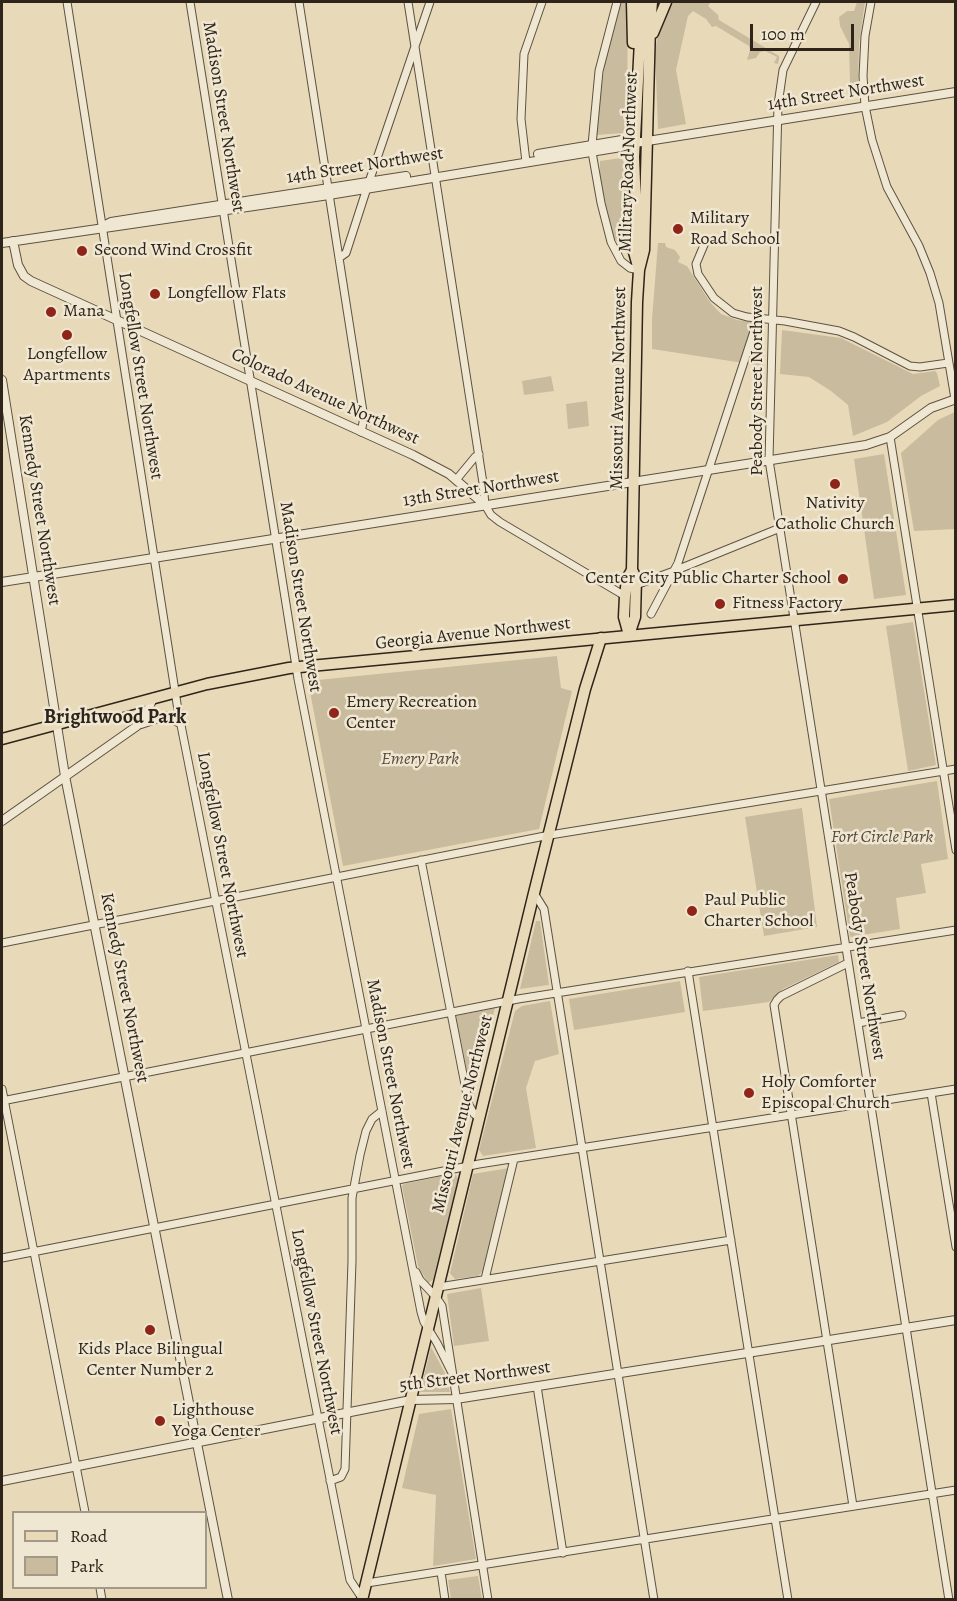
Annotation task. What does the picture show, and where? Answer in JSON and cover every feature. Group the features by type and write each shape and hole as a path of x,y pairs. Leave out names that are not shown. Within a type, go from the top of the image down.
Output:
{"main road":[{"path":"632,2 636,97"},
{"name":"Military Road Northwest","path":"639,270 634,252 635,143 642,2"},
{"name":"Military Road Northwest","path":"639,270 644,250 652,2"},
{"path":"649,48 652,34 666,2"},
{"name":"Missouri Avenue Northwest","path":"629,635 635,616 636,585 636,578 632,570 639,270"},
{"name":"Missouri Avenue Northwest","path":"629,635 624,617 627,579 632,570"},
{"name":"Georgia Avenue Northwest","path":"2,739 175,692 234,678 295,668 956,605"},
{"name":"Missouri Avenue Northwest","path":"361,1599 367,1583 534,893 585,689 601,638"}],"street":[{"name":"Longfellow Street Northwest","path":"67,2 180,723 350,1580 361,1599"},
{"name":"Madison Street Northwest","path":"190,2 295,668 421,1312 453,1375"},
{"path":"299,2 364,418 362,432"},
{"path":"408,2 485,505"},
{"path":"339,258 346,253 430,2"},
{"path":"525,159 521,119 524,54 542,2"},
{"name":"Missouri Avenue Northwest","path":"617,2 599,71 592,149 601,203 611,242 621,262 630,268 639,270"},
{"name":"Peabody Street Northwest","path":"816,2 783,70 778,105 769,460 949,1599"},
{"path":"871,2 864,47 865,106 874,149 884,178 919,246 930,273 939,303 955,399"},
{"name":"14th Street Northwest","path":"2,243 101,227 111,222 328,192 592,149 622,140 635,143 956,92"},
{"name":"Colorado Avenue Northwest","path":"13,241 18,265 24,276 31,281 432,464 456,480 485,505 491,515 500,522 625,596"},
{"path":"704,245 696,269 709,292 726,309 758,319 845,333 910,366 948,363"},
{"path":"651,614 674,571 758,319"},
{"name":"Kennedy Street Northwest","path":"2,380 65,776 228,1599"},
{"name":"13th Street Northwest","path":"2,582 868,445 890,437 931,408 955,399"},
{"path":"890,437 956,850"},
{"path":"456,480 479,454"},
{"path":"636,585 780,528"},
{"path":"137,726 146,715 153,698"},
{"path":"2,821 137,726 165,716 180,723"},
{"path":"2,943 550,835 956,770"},
{"path":"421,860 469,1105 480,1118"},
{"path":"534,893 544,909 654,1599"},
{"path":"3,1100 558,992 956,930"},
{"path":"848,963 781,996 775,1002 853,1506"},
{"path":"688,971 788,1599"},
{"path":"858,1023 902,1015"},
{"path":"2,1089 85,1511"},
{"path":"2,1258 468,1167 956,1089"},
{"path":"931,1093 956,1247"},
{"path":"330,1481 341,1477 345,1470 353,1189 366,1131 372,1119 382,1111"},
{"path":"486,1279 514,1159"},
{"path":"437,1292 486,1279 731,1240"},
{"name":"Madison Street Northwest","path":"412,1264 420,1280 437,1292 442,1306 488,1599"},
{"name":"5th Street Northwest","path":"2,1481 411,1400 456,1399 956,1320"},
{"path":"537,1386 563,1552"},
{"path":"367,1583 956,1490"},
{"path":"441,1572 445,1599"}],"green space":[{"path":"620,2 628,2 627,122 623,133 597,135 607,49"},
{"path":"670,2 711,2 708,6 718,15 719,20 779,56 779,59 778,64 774,63 777,57 765,51 760,52 756,58 747,60 749,46 716,26 712,27 706,19 693,11 688,16 676,70 686,124 658,129 655,51 661,20"},
{"path":"857,2 865,2 859,43 858,84 850,84 849,44 840,26 839,17 847,11 854,11"},
{"path":"621,158 627,167 624,245 617,243 612,233 600,179 600,161"},
{"path":"658,243 665,243 666,247 675,250 680,257 678,262 687,266 710,302 721,314 737,320 764,324 763,366 652,349"},
{"path":"782,330 841,338 913,374 935,371 940,386 921,396 887,422 853,436 848,405 809,377 780,374"},
{"path":"551,376 554,391 524,395 522,381"},
{"path":"587,401 589,426 568,429 566,404"},
{"path":"955,412 955,529 914,531 901,453 938,420"},
{"path":"884,454 906,595 874,599 854,459"},
{"path":"913,622 936,765 908,771 886,626"},
{"name":"Emery Park","path":"557,656 561,688 572,691 539,829 343,866 308,681"},
{"name":"Fort Circle Park","path":"937,781 948,859 921,864 926,893 896,898 900,929 850,937 829,799"},
{"path":"802,808 817,927 764,936 745,817"},
{"path":"536,921 540,921 549,985 520,989"},
{"path":"838,955 839,962 783,989 769,1002 703,1011 699,977"},
{"path":"680,981 685,1012 574,1030 569,999"},
{"path":"550,1001 559,1054 535,1061 526,1088 536,1148 483,1156 479,1150 515,1011 522,1006"},
{"path":"495,1008 472,1098 456,1016"},
{"path":"509,1168 483,1271 478,1276 455,1279 450,1273 473,1174"},
{"path":"453,1174 458,1179 433,1280 428,1283 418,1266 402,1186"},
{"path":"481,1288 489,1341 454,1346 447,1294"},
{"path":"431,1347 445,1373 450,1392 420,1392"},
{"path":"451,1409 476,1559 433,1566 436,1495 402,1488 419,1414"},
{"path":"478,1576 482,1599 451,1599 448,1580"}],"place":[{"name":"Military Road School","path":"678,229"},
{"name":"Second Wind Crossfit","path":"82,251"},
{"name":"Longfellow Flats","path":"155,294"},
{"name":"Mana","path":"51,312"},
{"name":"Longfellow Apartments","path":"67,335"},
{"name":"Nativity Catholic Church","path":"835,484"},
{"name":"Center City Public Charter School","path":"843,579"},
{"name":"Fitness Factory","path":"720,604"},
{"name":"Emery Recreation Center","path":"334,713"},
{"name":"Paul Public Charter School","path":"692,911"},
{"name":"Holy Comforter Episcopal Church","path":"749,1093"},
{"name":"Kids Place Bilingual Center Number 2","path":"150,1330"},
{"name":"Lighthouse Yoga Center","path":"160,1421"}],"district":[{"name":"Brightwood Park","path":"115,718"}]}
